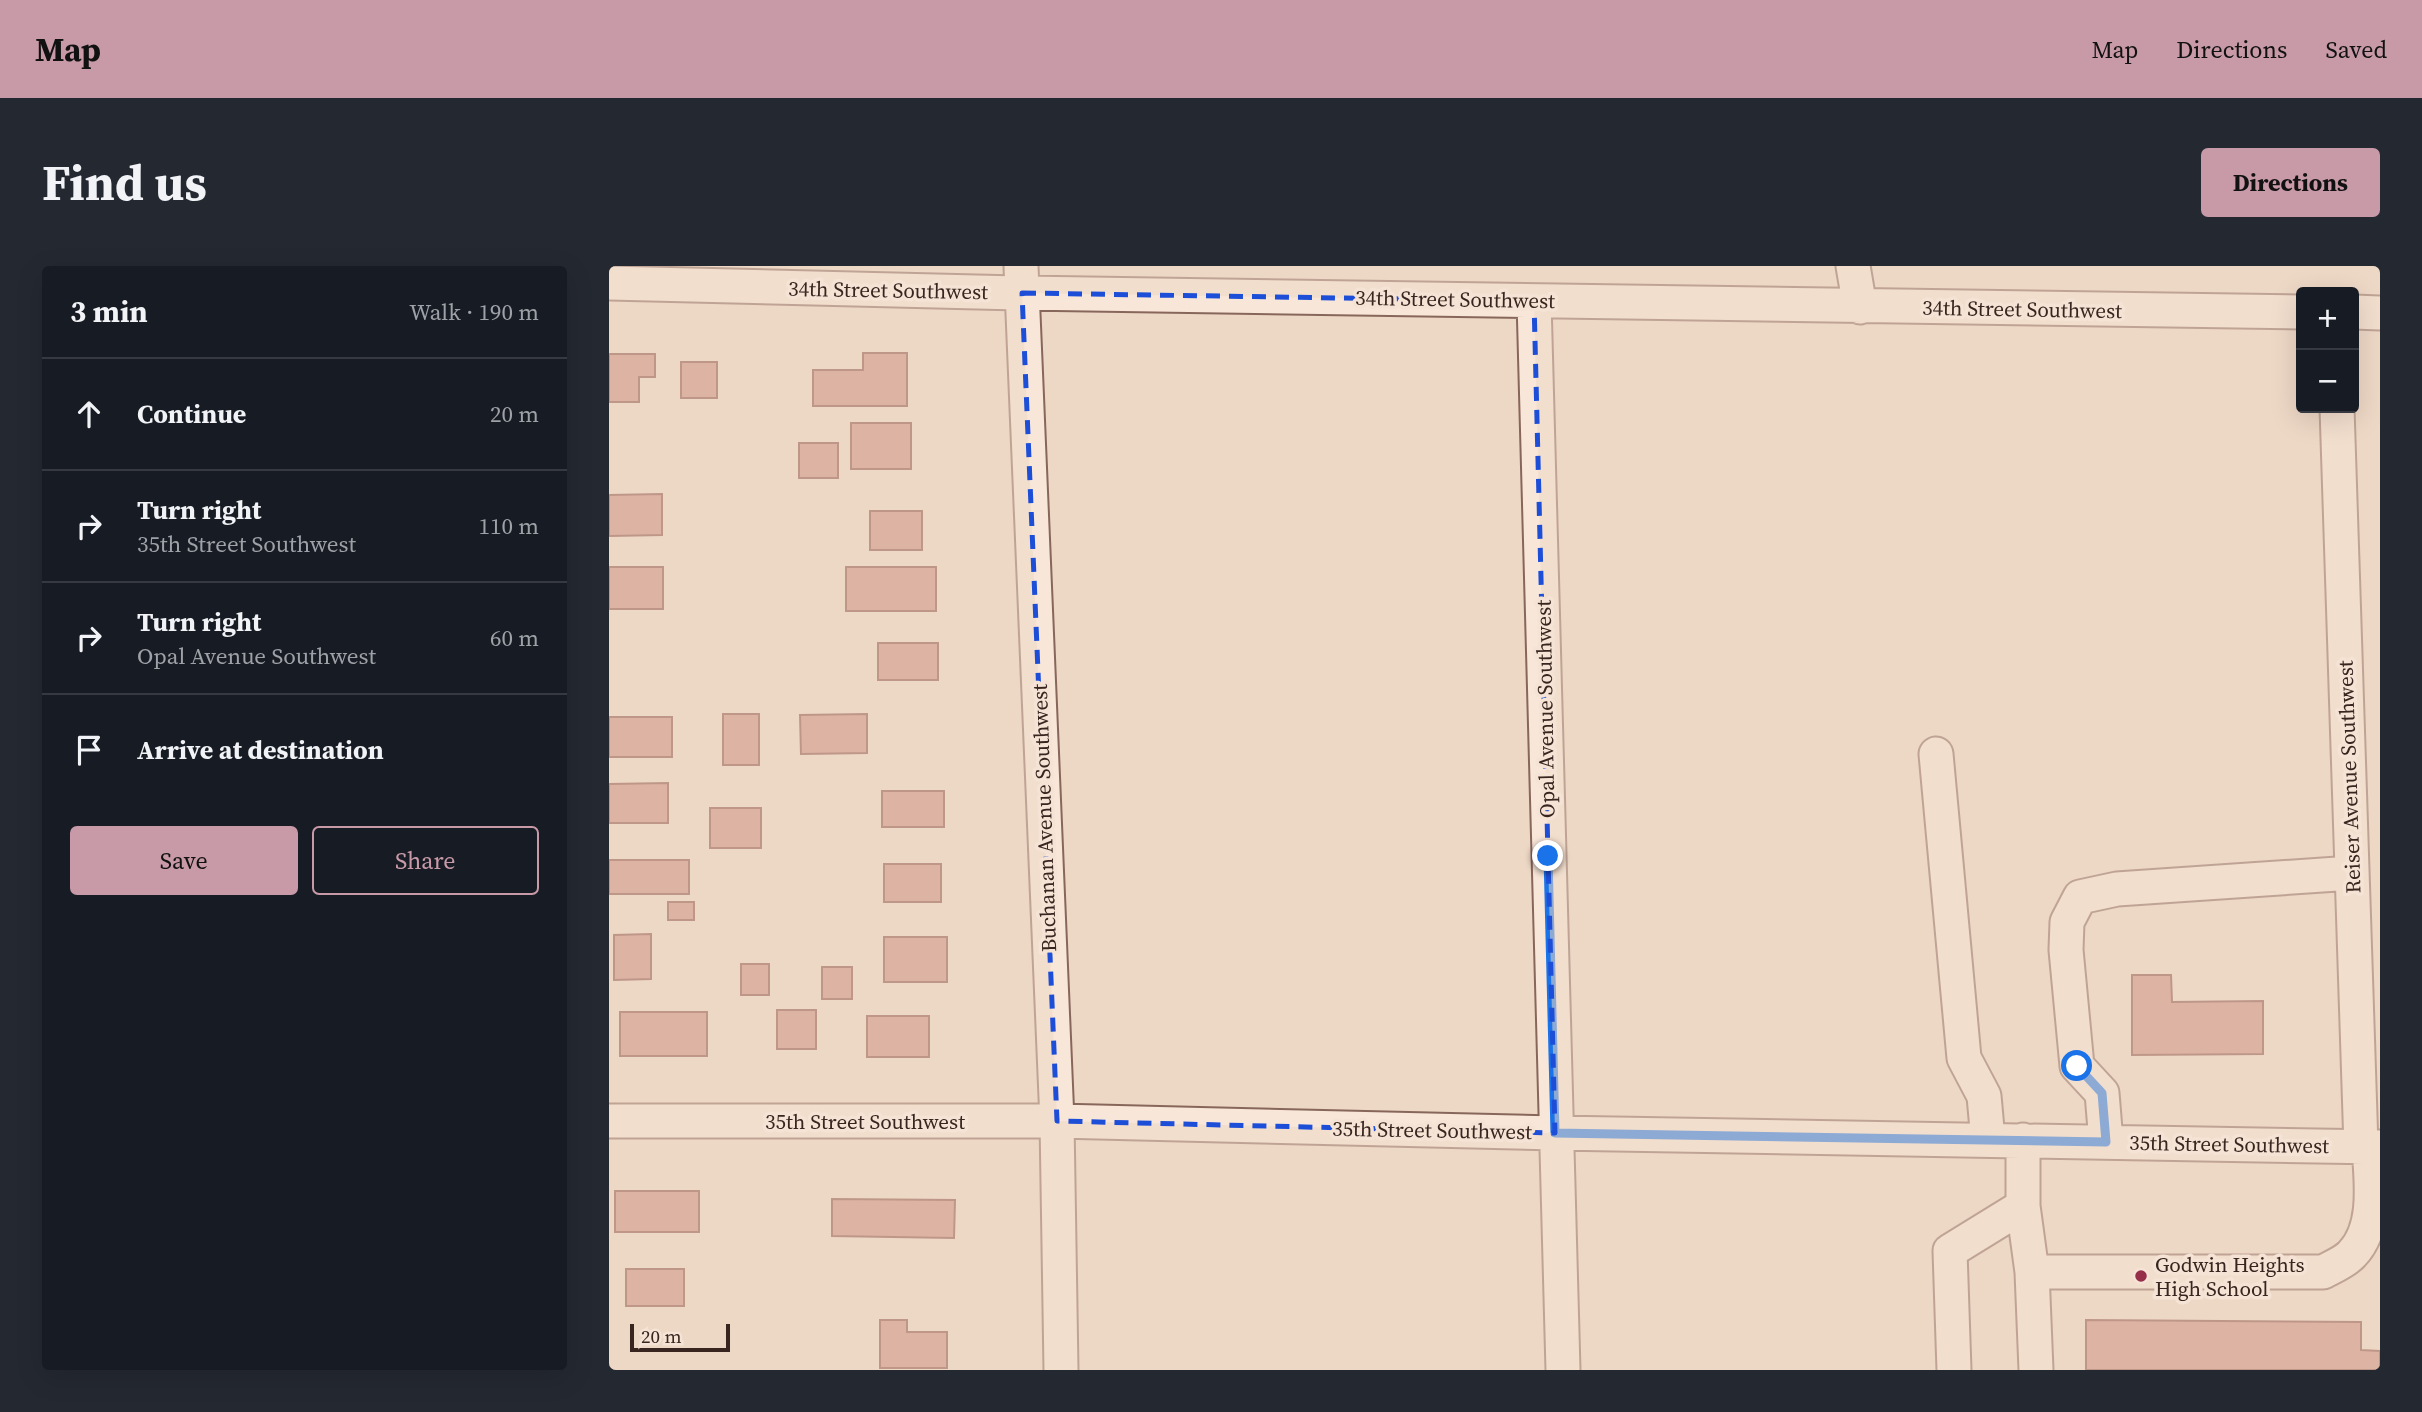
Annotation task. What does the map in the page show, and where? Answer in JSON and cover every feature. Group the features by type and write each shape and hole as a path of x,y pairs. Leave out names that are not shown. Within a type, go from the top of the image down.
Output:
{"street":[{"path":"1853,266 1860,307"},
{"name":"34th Street Southwest","path":"609,284 1022,279 1534,301 2296,312"},
{"name":"Buchanan Avenue Southwest","path":"1022,279 1057,1121 1061,1370"},
{"name":"Opal Avenue Southwest","path":"1534,301 1563,1370"},
{"path":"2359,312 2380,313"},
{"name":"Reiser Avenue Southwest","path":"2032,1272 2323,1272 2351,1255 2364,1235 2371,1199 2370,1146 2352,873 2337,413"},
{"path":"1936,754 1964,1058 1984,1096 1988,1140"},
{"path":"2106,1142 2102,1093 2077,1066 2066,950 2067,922 2080,897 2117,889 2352,873"},
{"name":"35th Street Southwest","path":"609,1121 1057,1121 1555,1133 2370,1146"},
{"path":"2023,1140 2023,1206 2032,1272 2036,1370"},
{"path":"1954,1370 1950,1251 2023,1206"}],"highlighted area":[{"path":"1022,293 1534,301 1555,1133 1057,1121"}],"building":[{"path":"863,353 907,353 907,406 813,406 813,370 863,370"},
{"path":"609,354 655,354 655,377 639,377 639,402 609,402"},
{"path":"681,362 717,362 717,398 681,398"},
{"path":"851,423 911,423 911,469 851,469"},
{"path":"799,443 838,443 838,478 799,478"},
{"path":"662,494 662,535 609,536 609,495"},
{"path":"870,511 922,511 922,550 870,550"},
{"path":"609,567 663,567 663,609 609,609"},
{"path":"846,567 936,567 936,611 846,611"},
{"path":"878,643 938,643 938,680 878,680"},
{"path":"723,714 759,714 759,765 723,765"},
{"path":"867,714 867,753 801,754 800,715"},
{"path":"609,717 672,717 672,757 609,757"},
{"path":"668,783 668,823 609,823 609,784"},
{"path":"882,791 944,791 944,827 882,827"},
{"path":"710,808 761,808 761,848 710,848"},
{"path":"609,860 689,860 689,894 609,894"},
{"path":"884,864 941,864 941,902 884,902"},
{"path":"668,902 694,902 694,920 668,920"},
{"path":"651,934 651,979 614,980 614,935"},
{"path":"884,937 947,937 947,982 884,982"},
{"path":"741,964 769,964 769,995 741,995"},
{"path":"822,967 852,967 852,999 822,999"},
{"path":"2132,975 2171,975 2172,1002 2263,1001 2263,1054 2132,1055"},
{"path":"777,1010 816,1010 816,1049 777,1049"},
{"path":"620,1012 707,1012 707,1056 620,1056"},
{"path":"867,1016 929,1016 929,1057 867,1057"},
{"path":"615,1191 699,1191 699,1232 615,1232"},
{"path":"832,1199 955,1200 954,1238 832,1236"},
{"path":"626,1269 684,1269 684,1306 626,1306"},
{"path":"880,1320 907,1320 907,1332 947,1332 947,1368 880,1368"},
{"name":"Godwin Heights High School","path":"2086,1320 2361,1322 2361,1350 2380,1351 2380,1370 2086,1370"}],"place":[{"name":"Godwin Heights High School","path":"2141,1276"}],"route":[{"path":"1548,856 1555,1133 2106,1142 2102,1093 2077,1066"}]}
